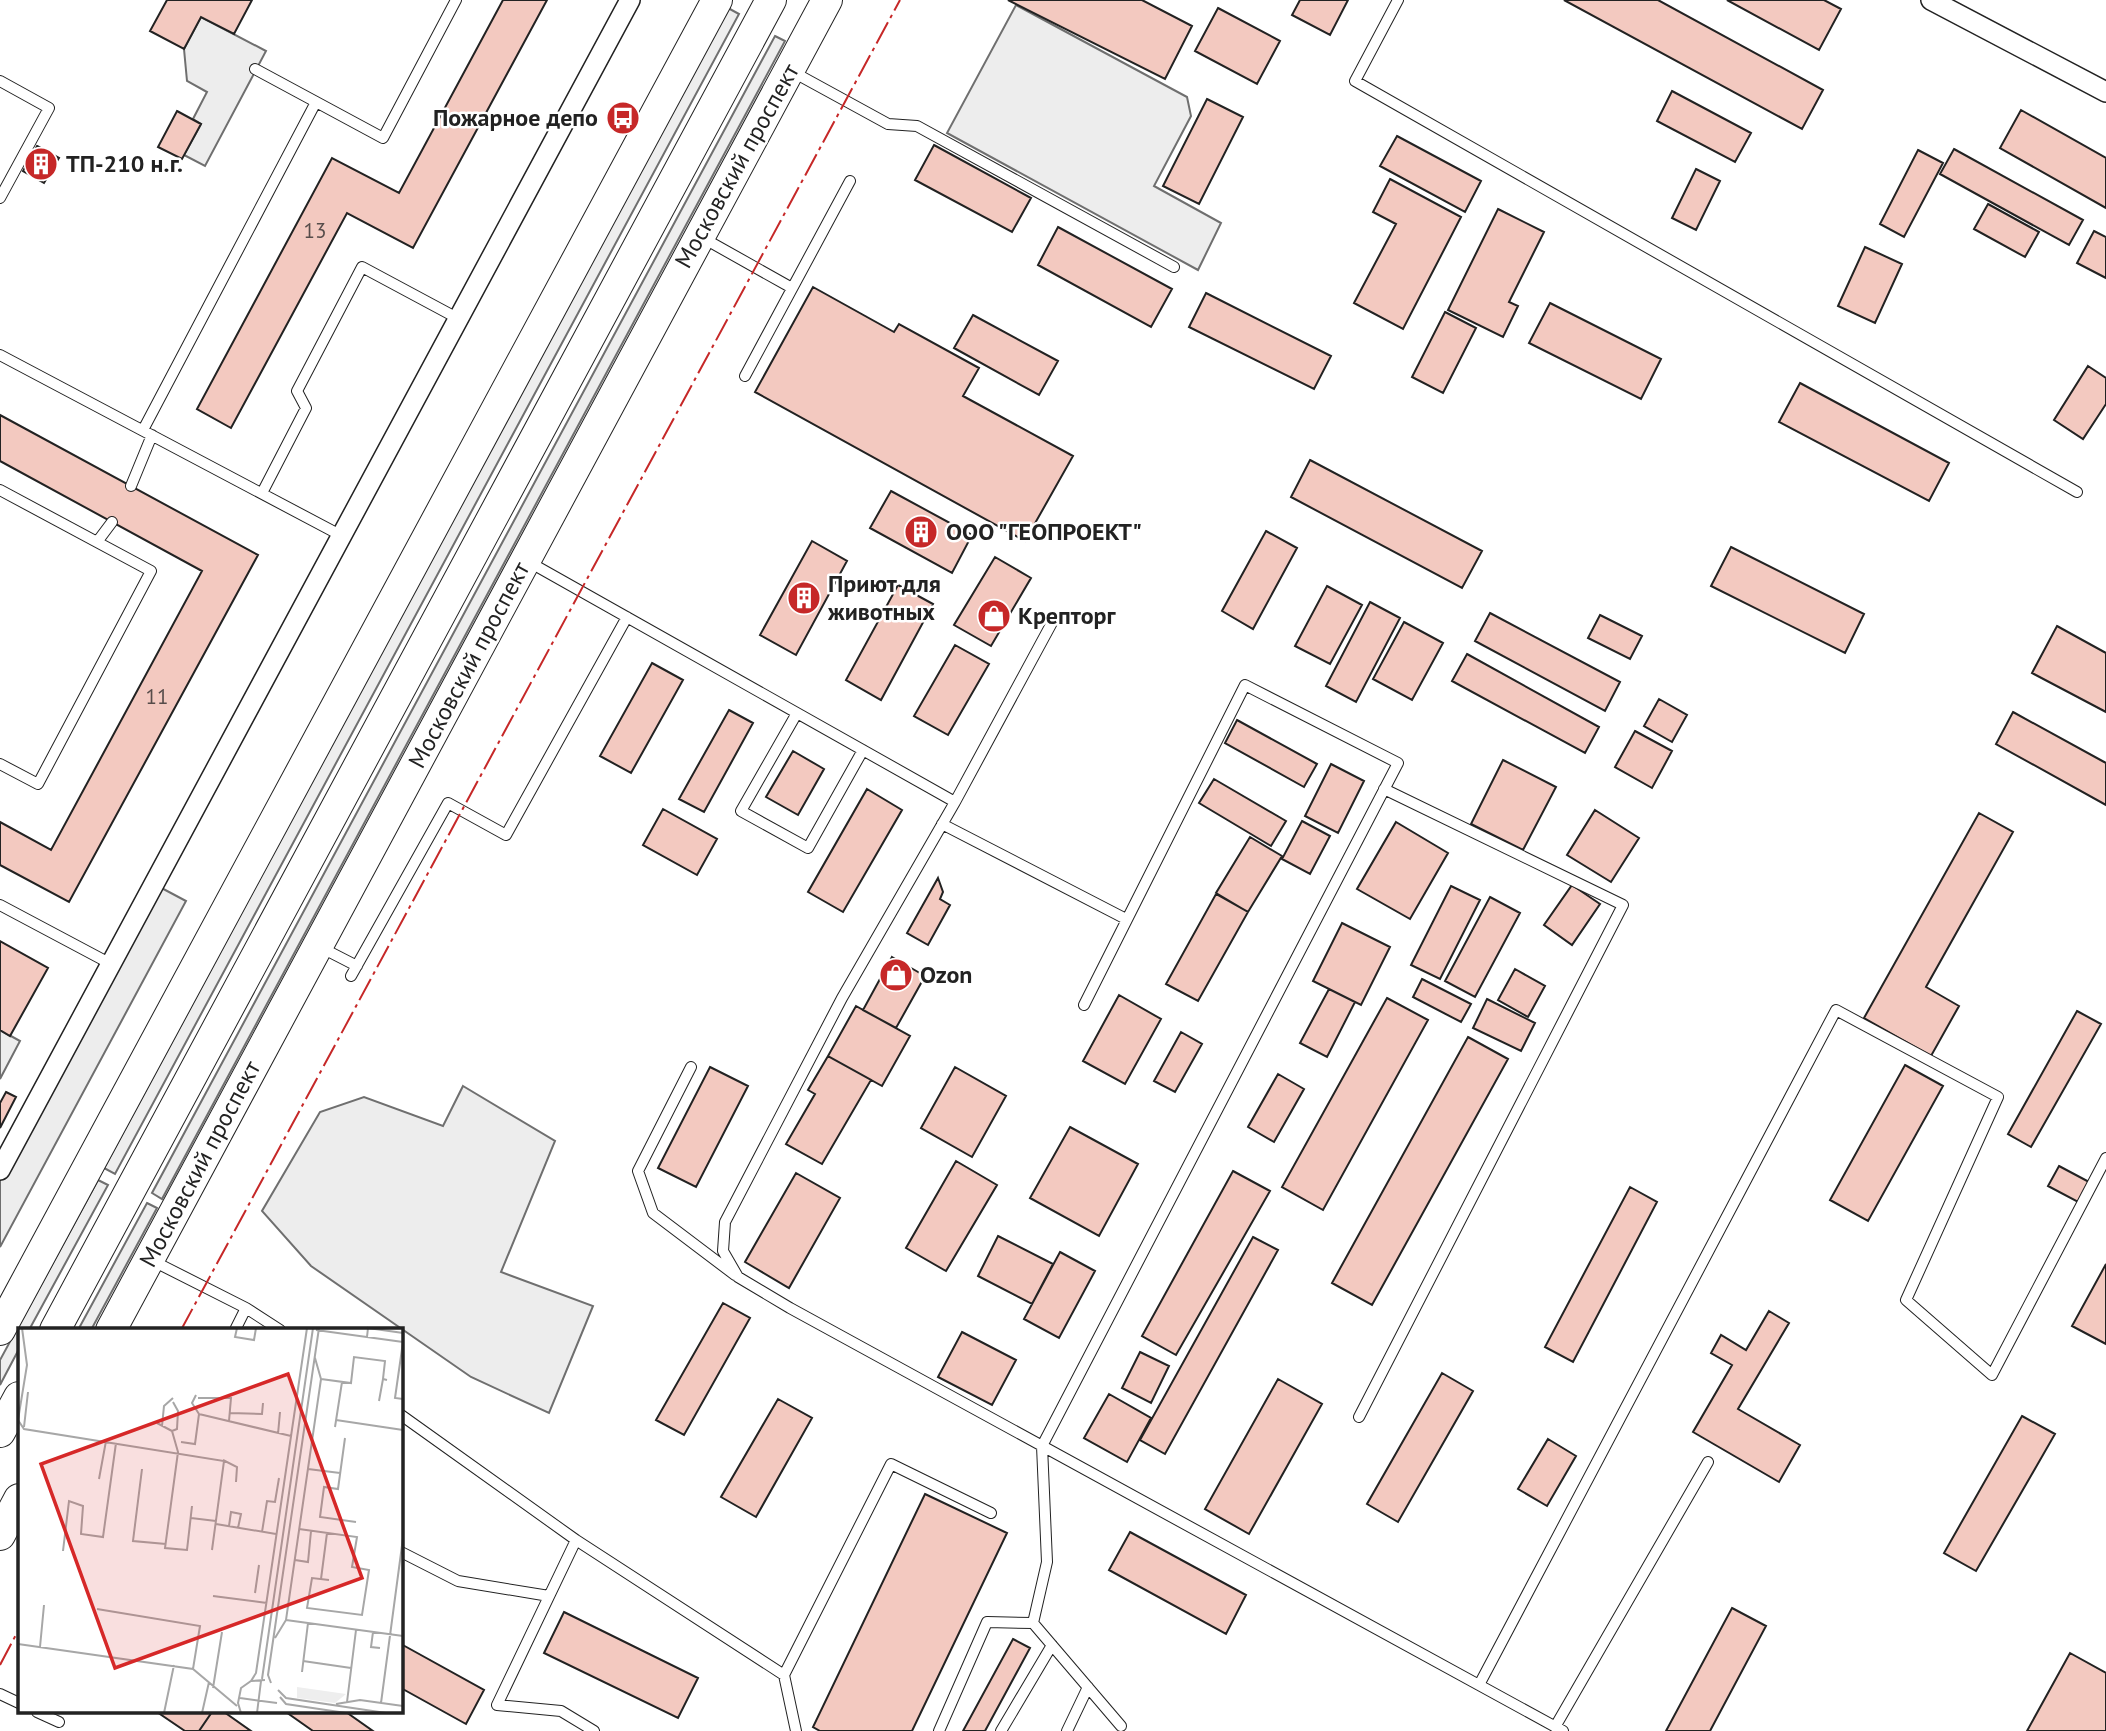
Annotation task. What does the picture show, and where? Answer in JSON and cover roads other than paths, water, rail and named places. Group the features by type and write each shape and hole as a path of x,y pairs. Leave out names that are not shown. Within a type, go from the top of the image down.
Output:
{"main road":[{"path":"0,1330 717,0"},
{"name":"Московский проспект","path":"56,1328 771,0"},
{"name":"Московский проспект","path":"112,1328 827,0"},
{"path":"0,1432 18,1399"},
{"path":"0,1535 18,1501"}],"street":[{"path":"0,1170 630,0"},
{"path":"1931,0 2106,93"}],"lane":[{"path":"255,69 383,138 456,0"},
{"path":"1398,0 1354,81 2077,492"},
{"path":"789,70 888,124 917,126 1174,267"},
{"path":"0,81 49,108 0,198"},
{"path":"131,486 148,433 316,102"},
{"path":"746,376 850,181"},
{"path":"699,236 792,288"},
{"path":"262,493 306,408 298,391 362,267 459,319"},
{"path":"0,355 342,536"},
{"path":"0,490 151,571 38,784 0,764"},
{"path":"97,542 112,522"},
{"path":"525,560 955,802"},
{"path":"351,976 448,803 506,835 627,617"},
{"path":"738,1277 723,1251 725,1222 842,998 955,802 1054,619"},
{"path":"1034,1623 1047,1562 1042,1446 1398,763 1245,685 1084,1005"},
{"path":"797,713 741,811 808,848 863,750"},
{"path":"1359,1417 1623,905 1384,789"},
{"path":"942,824 1126,919"},
{"path":"0,905 111,964"},
{"path":"318,946 357,966"},
{"path":"1479,1685 1836,1010 1998,1097 1906,1300 1992,1375 2106,1158"},
{"path":"691,1067 638,1171 653,1213 738,1277 1559,1729 1708,1462"},
{"path":"149,1259 246,1308 277,1328"},
{"path":"236,1328 246,1308"},
{"path":"402,1416 576,1540 784,1675"},
{"path":"796,1731 784,1675 891,1464 991,1513"},
{"path":"576,1540 497,1705 561,1710 594,1731"},
{"path":"402,1553 458,1581 549,1596"},
{"path":"939,1731 987,1622 1034,1623 1121,1726"},
{"path":"1001,1731 1052,1645"},
{"path":"1067,1731 1088,1687"},
{"path":"0,1693 18,1702"},
{"path":"41,1714 59,1722"}],"place":[{"name":"Пожарное депо","path":"623,118"},
{"name":"ТП-210 н.г.","path":"41,164"},
{"name":"ООО \"ГЕОПРОЕКТ\"","path":"921,532"},
{"name":"Приют для животных","path":"804,598"},
{"name":"Крепторг","path":"994,616"},
{"name":"Ozon","path":"896,975"}]}
